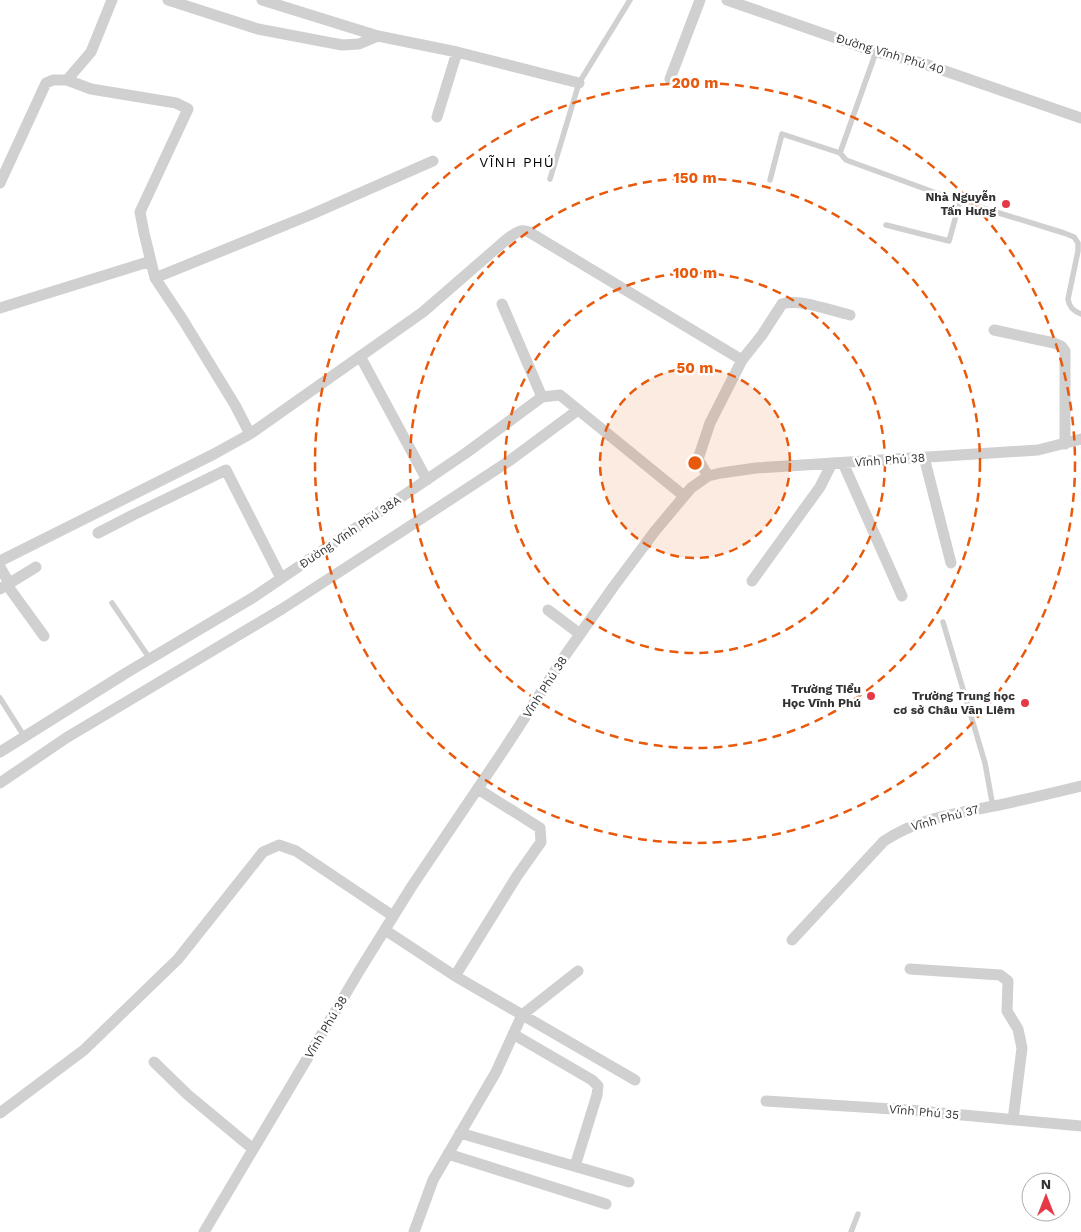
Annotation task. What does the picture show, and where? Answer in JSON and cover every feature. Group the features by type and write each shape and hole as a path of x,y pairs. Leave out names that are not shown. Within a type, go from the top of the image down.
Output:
{"street":[{"path":"68,80 90,52 112,0"},
{"path":"168,0 258,29 342,45 359,44 378,36"},
{"path":"262,0 378,36 456,52 579,84"},
{"path":"670,79 700,0"},
{"name":"Đường Vĩnh Phú 40","path":"726,0 876,52 922,63 1081,118"},
{"path":"437,117 456,52"},
{"path":"0,183 46,84 53,80 68,80 90,89 176,103 188,109 140,212 155,278 199,345 250,434"},
{"path":"155,278 310,215 433,161"},
{"path":"0,561 220,451 250,434 423,312 507,239 523,230 530,232 742,360"},
{"path":"0,308 151,261"},
{"path":"708,476 698,459 710,423 742,360 762,335 782,304 787,302 799,303 850,315"},
{"path":"502,304 542,396 560,395 684,496"},
{"path":"994,330 1054,343 1061,346 1065,351 1064,444"},
{"path":"360,356 427,480"},
{"name":"Đường Vĩnh Phú 38A","path":"0,752 254,597 466,453 542,396"},
{"path":"0,783 66,738 282,609 380,546 509,461 578,410"},
{"name":"Vĩnh Phú 38","path":"204,1232 393,916 580,634 654,531 691,488 708,476 756,468 1038,450 1081,440"},
{"path":"924,457 951,563"},
{"path":"752,581 838,463 902,596"},
{"path":"98,533 226,470 281,578"},
{"path":"6,584 36,567"},
{"path":"0,568 6,584 44,636"},
{"path":"548,610 580,634"},
{"name":"Vĩnh Phú 37","path":"792,940 884,841 900,830 954,813 1081,786"},
{"path":"455,976 517,876 541,842 540,828 478,789"},
{"path":"0,1113 84,1050 178,958 263,852 279,845 296,851 393,916"},
{"path":"385,930 455,976 635,1080"},
{"path":"910,969 1000,975 1008,981 1007,1011 1018,1028 1022,1048 1013,1120"},
{"path":"414,1232 433,1180 496,1072 522,1015 578,971"},
{"path":"514,1034 592,1080 598,1086 597,1095 575,1166"},
{"path":"154,1062 188,1095 254,1149"},
{"name":"Vĩnh Phú 35","path":"766,1101 909,1110 1081,1126"},
{"path":"460,1133 629,1182"},
{"path":"448,1154 606,1204"}],"lane":[{"path":"550,179 579,84 630,0"},
{"path":"840,153 876,52"},
{"path":"770,180 782,134 840,153 846,160 950,198"},
{"path":"886,225 949,241 960,201 1064,232 1074,237 1078,243 1068,299 1069,305 1081,314"},
{"path":"112,603 150,659"},
{"path":"943,622 984,763 994,806"},
{"path":"0,698 24,736"},
{"path":"851,1232 858,1214"}],"place":[{"name":"Nhà Nguyễn Tấn Hưng","path":"1006,204"},
{"name":"Trường Tiểu Học Vĩnh Phú","path":"871,696"},
{"name":"Trường Trung học cơ sở Châu Văn Liêm","path":"1025,703"}],"district":[{"name":"VĨNH PHÚ","path":"517,162"}]}
